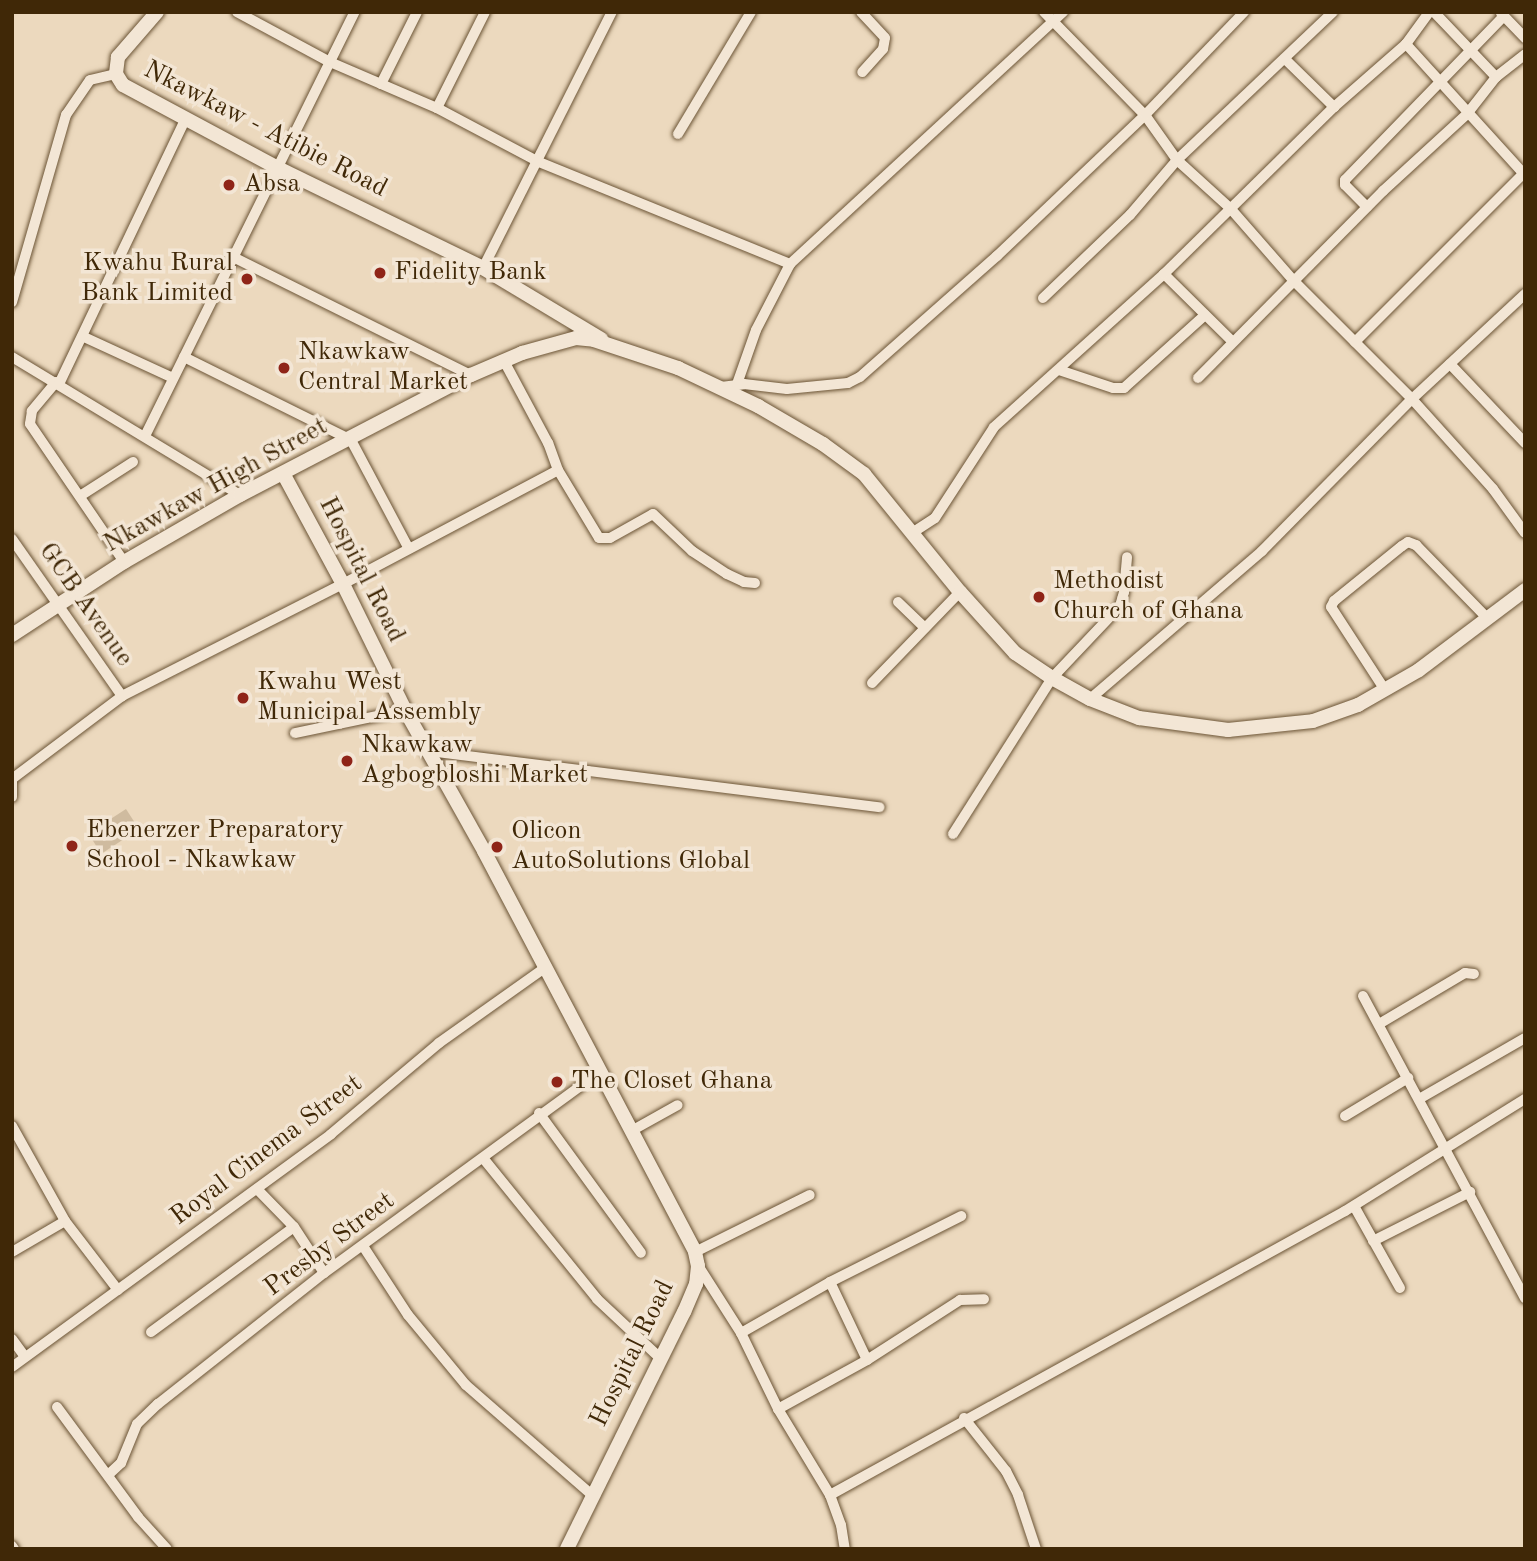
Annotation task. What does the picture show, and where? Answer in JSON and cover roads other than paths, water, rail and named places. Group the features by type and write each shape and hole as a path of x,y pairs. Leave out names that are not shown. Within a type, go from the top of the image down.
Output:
{"main road":[{"name":"Nkawkaw - Atibie Road","path":"158,12 118,57 116,74 134,92 276,167 483,268 610,345"},
{"name":"Nkawkaw High Street","path":"12,635 124,562 240,495 284,475 471,375 504,361 576,338 610,345 678,368 721,387 804,432 864,474 960,592 1016,653 1052,678 1090,699 1152,720 1228,730 1313,721 1358,705 1419,670 1525,590"},
{"name":"Hospital Road","path":"284,475 343,584 405,710 484,851 633,1130 697,1259 696,1284 591,1494 567,1549"}],"street":[{"path":"237,12 330,62 437,108 539,162 790,264"},
{"path":"145,436 355,12"},
{"path":"381,84 417,12"},
{"path":"437,108 485,12"},
{"path":"483,268 539,162 612,12"},
{"path":"678,134 751,12"},
{"path":"861,12 885,38 883,49 862,72"},
{"path":"1044,12 1144,115 1177,160 1230,208 1293,280 1412,399 1493,489 1525,533"},
{"path":"737,384 756,330 790,264 1063,12"},
{"path":"721,387 737,384 787,389 848,383 860,377 997,256 1144,115 1244,12"},
{"path":"1044,299 1130,215 1177,160 1333,12"},
{"path":"912,533 935,518 994,427 1164,274 1334,107 1406,44 1432,12 1496,77"},
{"path":"1367,207 1345,186 1345,180 1471,52 1476,42 1503,14 1525,38"},
{"path":"1355,342 1524,173 1438,83 1406,44"},
{"path":"1198,378 1367,207 1467,114 1496,77 1525,54"},
{"path":"1285,59 1334,107"},
{"path":"12,302 66,115 90,80 116,74"},
{"path":"124,562 30,425 32,411 57,383 84,337 185,120"},
{"path":"235,258 471,375"},
{"path":"1164,274 1232,341"},
{"path":"1090,699 1262,551 1412,399 1525,294"},
{"path":"1059,370 1113,388 1124,388 1205,315"},
{"path":"84,337 173,379"},
{"path":"12,357 240,495"},
{"path":"184,357 351,440 409,549"},
{"path":"504,361 548,443 558,470 599,537 610,538 653,514 692,551 727,574 744,582 755,583"},
{"path":"1450,365 1525,443"},
{"path":"80,496 133,462"},
{"path":"12,797 12,779 122,696 343,584 558,470"},
{"name":"GCB Avenue","path":"12,539 122,696"},
{"path":"1385,690 1331,607 1334,601 1402,546 1408,542 1416,545 1488,619"},
{"path":"953,834 1052,678 1120,606 1127,557"},
{"path":"872,683 960,592"},
{"path":"898,602 925,628"},
{"path":"295,733 405,710"},
{"path":"428,751 880,807"},
{"name":"Royal Cinema Street","path":"12,1367 331,1134 439,1043 545,967"},
{"path":"1379,1024 1465,973 1474,974"},
{"path":"1363,996 1525,1298"},
{"path":"1419,1099 1525,1038"},
{"name":"Presby Street","path":"108,1475 121,1463 137,1424 158,1404 324,1273 601,1071"},
{"path":"1345,1116 1408,1078"},
{"path":"830,1494 1354,1206 1445,1146 1525,1098"},
{"path":"633,1130 678,1105"},
{"path":"540,1113 641,1253"},
{"path":"12,1126 65,1221 118,1290"},
{"path":"482,1158 597,1299 660,1358"},
{"path":"257,1189 294,1227 324,1273"},
{"path":"1373,1241 1470,1192"},
{"path":"810,1195 697,1259 741,1333 778,1409 830,1494 841,1525 845,1549"},
{"path":"1354,1206 1400,1288"},
{"path":"741,1333 830,1282 961,1216"},
{"path":"12,1252 65,1221"},
{"path":"151,1332 294,1227"},
{"path":"363,1246 408,1315 466,1385 591,1494"},
{"path":"830,1282 867,1360"},
{"path":"778,1409 867,1360 960,1300 984,1299"},
{"path":"12,1339 25,1357"},
{"path":"57,1407 138,1517 167,1549"},
{"path":"964,1418 1006,1471 1018,1495 1036,1549"}],"place":[{"name":"Absa","path":"229,185"},
{"name":"Fidelity Bank","path":"380,273"},
{"name":"Kwahu Rural Bank Limited","path":"247,279"},
{"name":"Nkawkaw Central Market","path":"284,368"},
{"name":"Methodist Church of Ghana","path":"1039,597"},
{"name":"Kwahu West Municipal Assembly","path":"243,698"},
{"name":"Nkawkaw Agbogbloshi Market","path":"347,761"},
{"name":"Ebenerzer Preparatory School - Nkawkaw","path":"72,846"},
{"name":"Olicon AutoSolutions Global","path":"497,847"},
{"name":"The Closet Ghana","path":"557,1082"}]}
